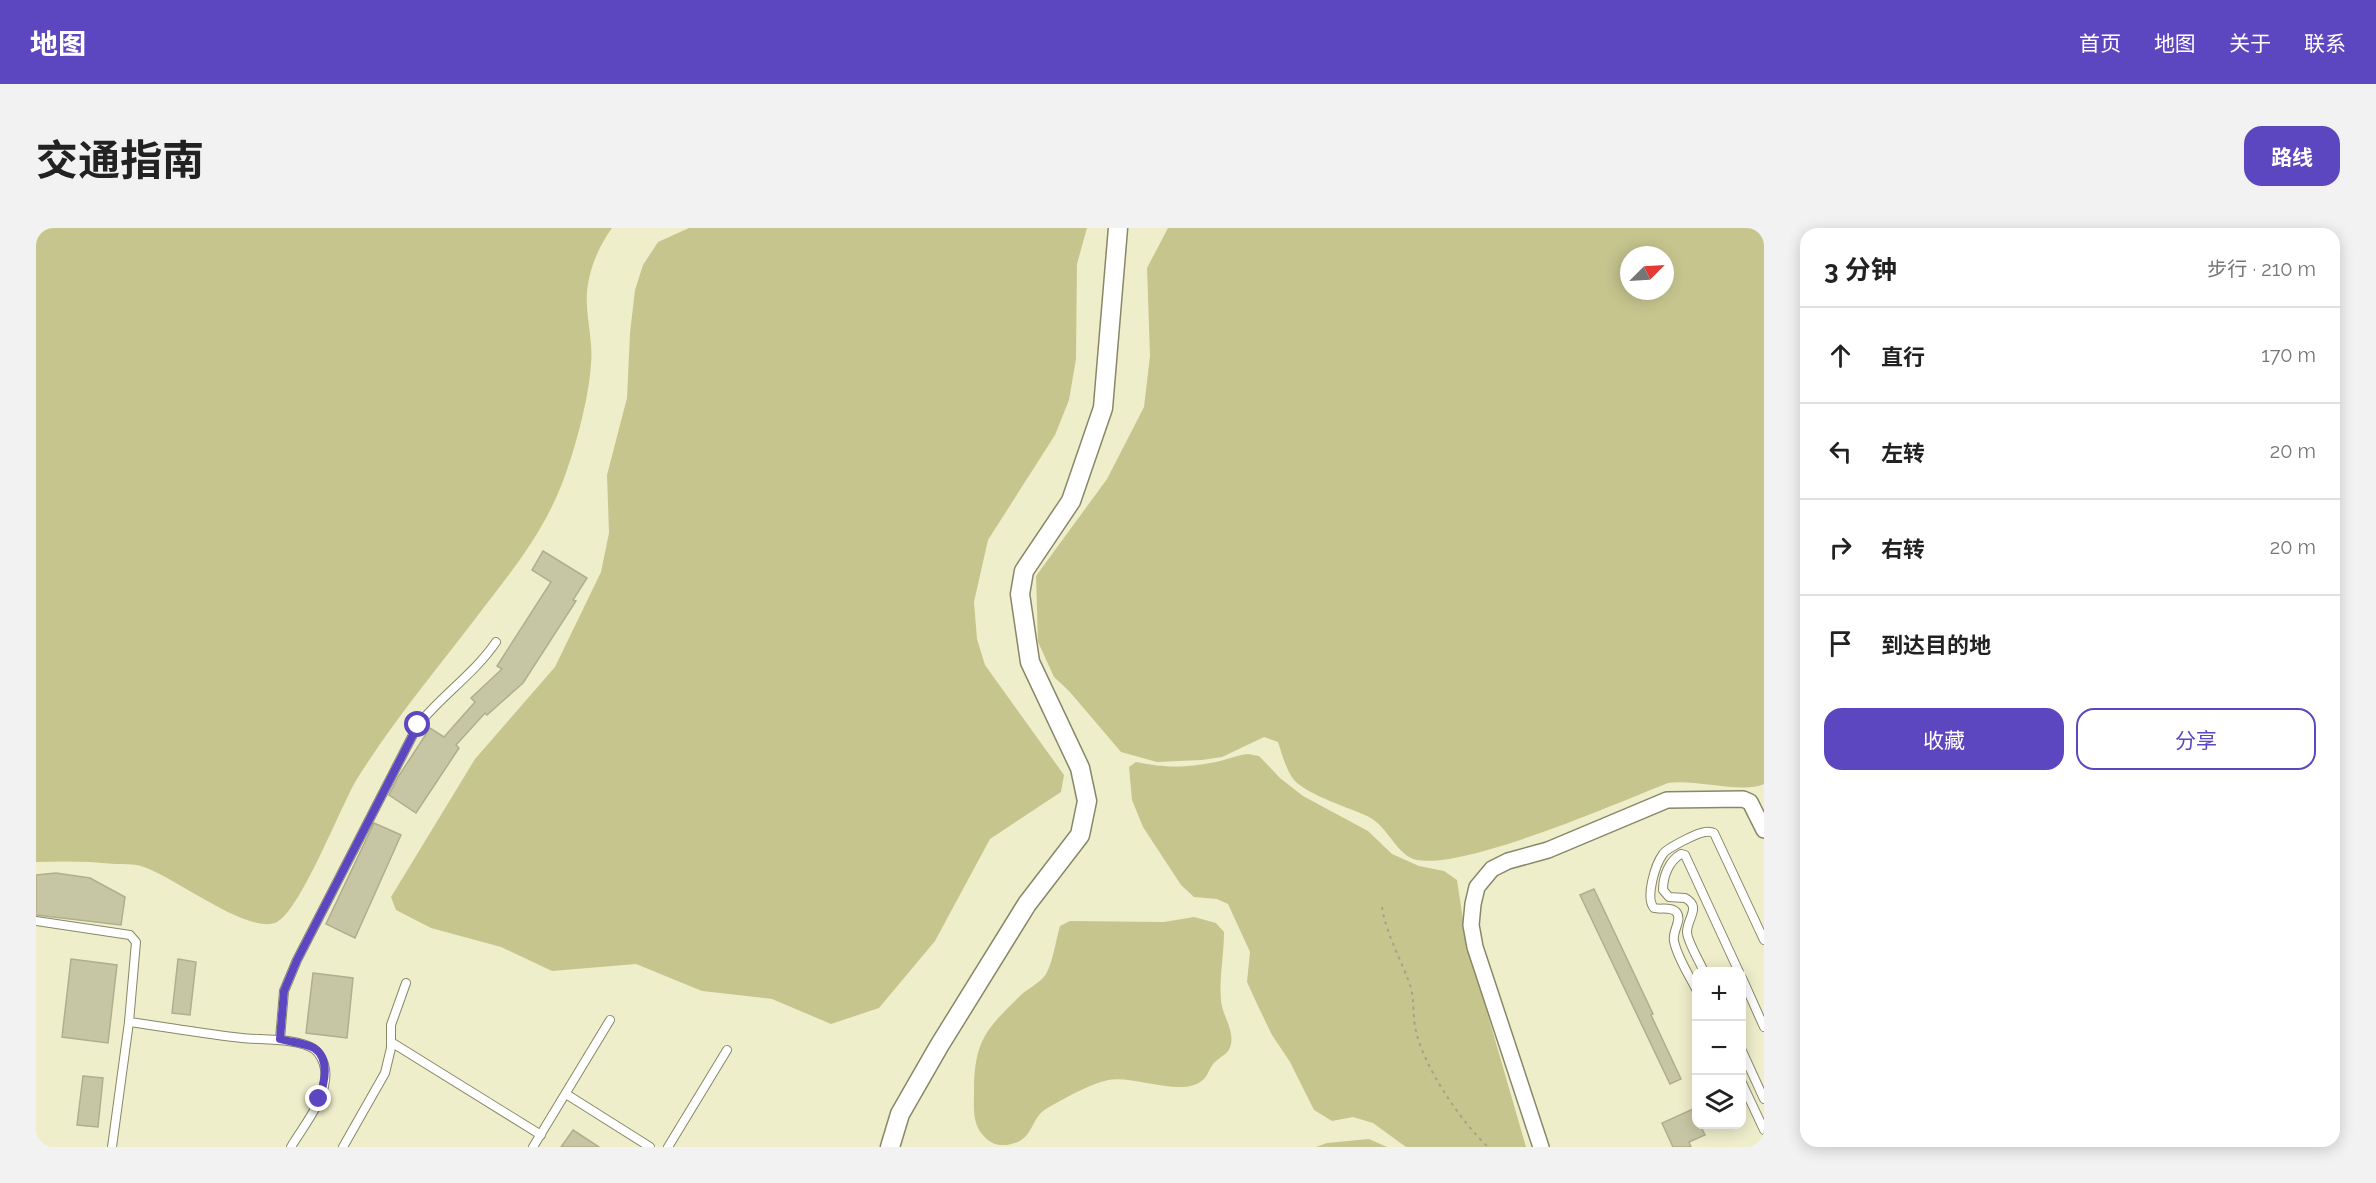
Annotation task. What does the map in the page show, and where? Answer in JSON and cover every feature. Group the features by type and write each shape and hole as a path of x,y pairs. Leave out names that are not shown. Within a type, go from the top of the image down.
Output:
{"street":[{"path":"890,1147 900,1114 939,1046 1027,904 1080,835 1087,801 1080,768 1030,662 1020,594 1024,572 1071,501 1103,408 1118,228"},
{"path":"1541,1147 1475,947 1471,925 1477,887 1491,869 1508,861 1548,850 1667,800 1743,800 1750,802 1764,830"}],"lane":[{"path":"280,1039 284,991 297,960 418,725 433,706 474,670 496,642"},
{"path":"1692,980 1675,944 1677,914 1672,909 1654,908 1649,898 1650,887 1663,854 1669,849 1703,832 1714,833 1764,940"},
{"path":"1702,967 1687,936 1693,905 1685,898 1669,897 1663,890 1670,862 1681,854 1685,855 1737,967"},
{"path":"36,921 130,935 136,942 129,1022 112,1147"},
{"path":"343,1147 385,1073 392,1042 393,1014 406,982"},
{"path":"1746,987 1764,1027"},
{"path":"533,1147 610,1020"},
{"path":"129,1022 244,1038 280,1039 314,1048 325,1067 324,1085 319,1099 291,1147"},
{"path":"392,1042 541,1135"},
{"path":"668,1147 727,1050"},
{"path":"1746,1060 1764,1099"},
{"path":"1746,1092 1764,1130"},
{"path":"566,1094 650,1147"}],"path":[{"path":"1382,907 1384,920 1411,989 1415,1029 1420,1044 1453,1107 1488,1147"}],"shaded area":[{"path":"36,228 612,228 601,246 590,275 587,306 591,343 590,378 581,424 556,499 519,562 403,712 372,756 350,792 296,901 285,916 275,923 262,924 246,920 141,866 66,861 36,862"},
{"path":"689,228 1087,228 1077,264 1076,359 1069,400 1055,435 988,540 974,602 977,639 985,665 1064,775 1061,792 990,839 935,941 879,1008 831,1024 772,999 702,991 636,964 552,971 501,947 431,928 396,910 391,897 475,759 555,667 601,572 609,533 607,475 627,398 630,333 635,290 643,265 658,242"},
{"path":"1168,228 1764,228 1764,784 1744,788 1668,783 1536,835 1458,857 1429,861 1409,857 1403,853 1374,820 1321,797 1297,783 1288,769 1278,742 1264,737 1222,757 1202,760 1157,762 1121,752 1069,691 1054,677 1038,642 1036,576 1107,479 1144,407 1150,356 1147,268"},
{"path":"1248,754 1259,756 1280,778 1303,796 1368,831 1392,854 1419,866 1444,871 1457,880 1466,939 1526,1147 1406,1147 1373,1123 1353,1117 1332,1121 1314,1110 1290,1062 1272,1035 1247,982 1250,952 1228,904 1217,899 1194,897 1181,885 1143,827 1132,800 1129,767 1136,762 1185,766 1216,762"},
{"path":"1194,917 1216,923 1224,932 1221,1000 1231,1038 1228,1051 1214,1063 1204,1079 1195,1085 1184,1087 1119,1079 1108,1080 1085,1088 1046,1109 1038,1116 1027,1135 1018,1142 998,1145 986,1138 979,1129 974,1114 975,1074 980,1047 991,1026 1000,1016 1046,974 1060,926 1070,921 1164,922"},
{"path":"1369,1139 1387,1147 1316,1147 1327,1143"}],"building":[{"path":"543,551 587,578 573,600 576,601 523,683 487,715 485,713 456,745 459,748 416,813 389,795 430,728 444,737 475,702 471,698 502,669 497,666 551,582 532,570"},
{"path":"374,823 401,835 355,938 326,924"},
{"path":"56,873 90,878 125,897 121,925 36,915 36,875"},
{"path":"1594,889 1681,1079 1670,1084 1580,895"},
{"path":"71,959 117,965 108,1043 62,1037"},
{"path":"178,959 196,962 190,1015 172,1013"},
{"path":"313,973 353,978 347,1038 306,1033"},
{"path":"83,1076 103,1078 98,1127 77,1125"},
{"path":"1692,1109 1692,1129 1702,1129 1705,1135 1689,1142 1691,1147 1673,1147 1662,1123"},
{"path":"573,1130 599,1147 561,1147"}],"route":[{"path":"319,1099 325,1076 325,1067 320,1056 314,1048 280,1039 284,991 324,905 418,725"}]}
